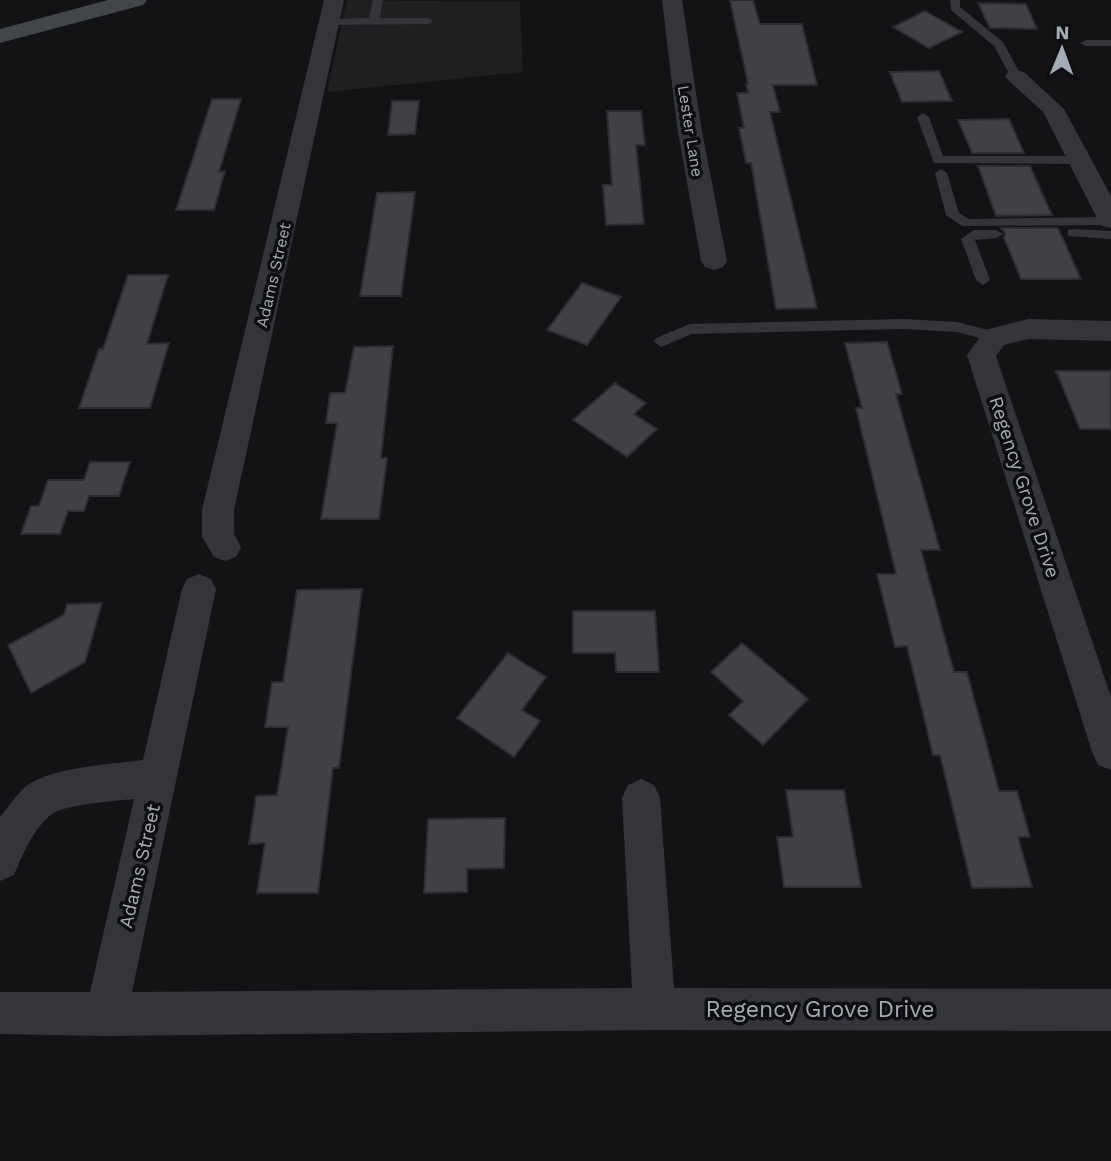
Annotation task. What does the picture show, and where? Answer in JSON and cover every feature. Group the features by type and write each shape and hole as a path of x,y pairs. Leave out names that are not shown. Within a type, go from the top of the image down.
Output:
{"main road":[{"path":"0,36 135,0"}],"street":[{"name":"Lester Lane","path":"672,0 689,126 714,261"},
{"name":"Adams Street","path":"225,547 218,537 218,510 332,11"},
{"path":"1016,77 1053,109 1111,220"},
{"path":"995,337 1028,329 1111,331"},
{"name":"Regency Grove Drive","path":"995,337 981,355 1111,752"},
{"name":"Adams Street","path":"106,1015 199,589"},
{"path":"0,861 10,835 41,798 85,786 159,777"},
{"path":"641,797 654,1009"},
{"name":"Regency Grove Drive","path":"106,1015 654,1009 1111,1010"},
{"path":"0,1013 106,1015"}],"lane":[{"path":"374,22 378,0"},
{"path":"955,0 955,8 999,44 1016,77"},
{"path":"332,11 374,22 428,21"},
{"path":"1086,43 1111,43"},
{"path":"923,117 938,160 1080,160"},
{"path":"941,173 953,215 967,223 1111,220"},
{"path":"983,280 968,239 974,234 1111,234"},
{"path":"661,342 690,329 904,324 957,327 995,337"}],"shaded area":[{"path":"347,0 520,2 523,72 327,92"}],"building":[{"path":"730,0 753,0 760,24 802,24 817,85 773,85 780,112 770,112 817,308 776,309 751,163 746,163 739,128 744,128 737,93 748,93 748,84"},
{"path":"978,3 1026,4 1037,29 990,28"},
{"path":"925,11 962,32 929,48 893,27"},
{"path":"939,71 952,101 902,102 890,72"},
{"path":"212,99 241,99 219,172 225,171 214,210 176,210"},
{"path":"392,101 419,101 415,134 388,135"},
{"path":"607,111 641,111 645,145 636,145 644,224 606,225 603,185 612,185"},
{"path":"1009,119 1024,153 972,153 958,120"},
{"path":"978,166 1030,166 1052,215 996,216"},
{"path":"415,192 401,296 360,296 377,193"},
{"path":"1001,228 1058,228 1081,279 1021,279"},
{"path":"128,275 168,275 147,344 169,343 150,408 79,408 99,349 103,349"},
{"path":"582,283 621,297 587,345 547,330"},
{"path":"887,342 902,394 896,394 940,550 921,550 954,672 967,672 999,791 1017,791 1030,837 1018,837 1032,887 972,888 940,755 933,755 907,646 895,647 877,574 896,574 856,408 862,408 845,343"},
{"path":"393,346 381,458 387,458 379,519 321,519 337,423 326,423 330,393 345,393 354,347"},
{"path":"1056,371 1111,371 1111,429 1080,429"},
{"path":"615,383 646,403 634,414 657,429 627,457 573,420"},
{"path":"90,462 130,462 119,496 89,496 84,511 68,511 60,534 21,534 31,506 39,506 48,480 84,480"},
{"path":"362,589 339,768 333,768 318,893 257,893 265,843 249,844 256,796 277,795 288,727 265,727 272,682 283,682 297,590"},
{"path":"102,603 85,662 31,693 8,645 64,615 67,604"},
{"path":"573,611 655,611 659,672 616,672 615,653 573,653"},
{"path":"742,643 808,699 763,745 729,715 743,701 711,672"},
{"path":"508,653 546,677 522,710 540,721 514,757 457,718"},
{"path":"786,790 844,790 861,887 784,887 777,837 793,837"},
{"path":"505,818 504,868 467,869 467,892 424,893 428,819"}]}
